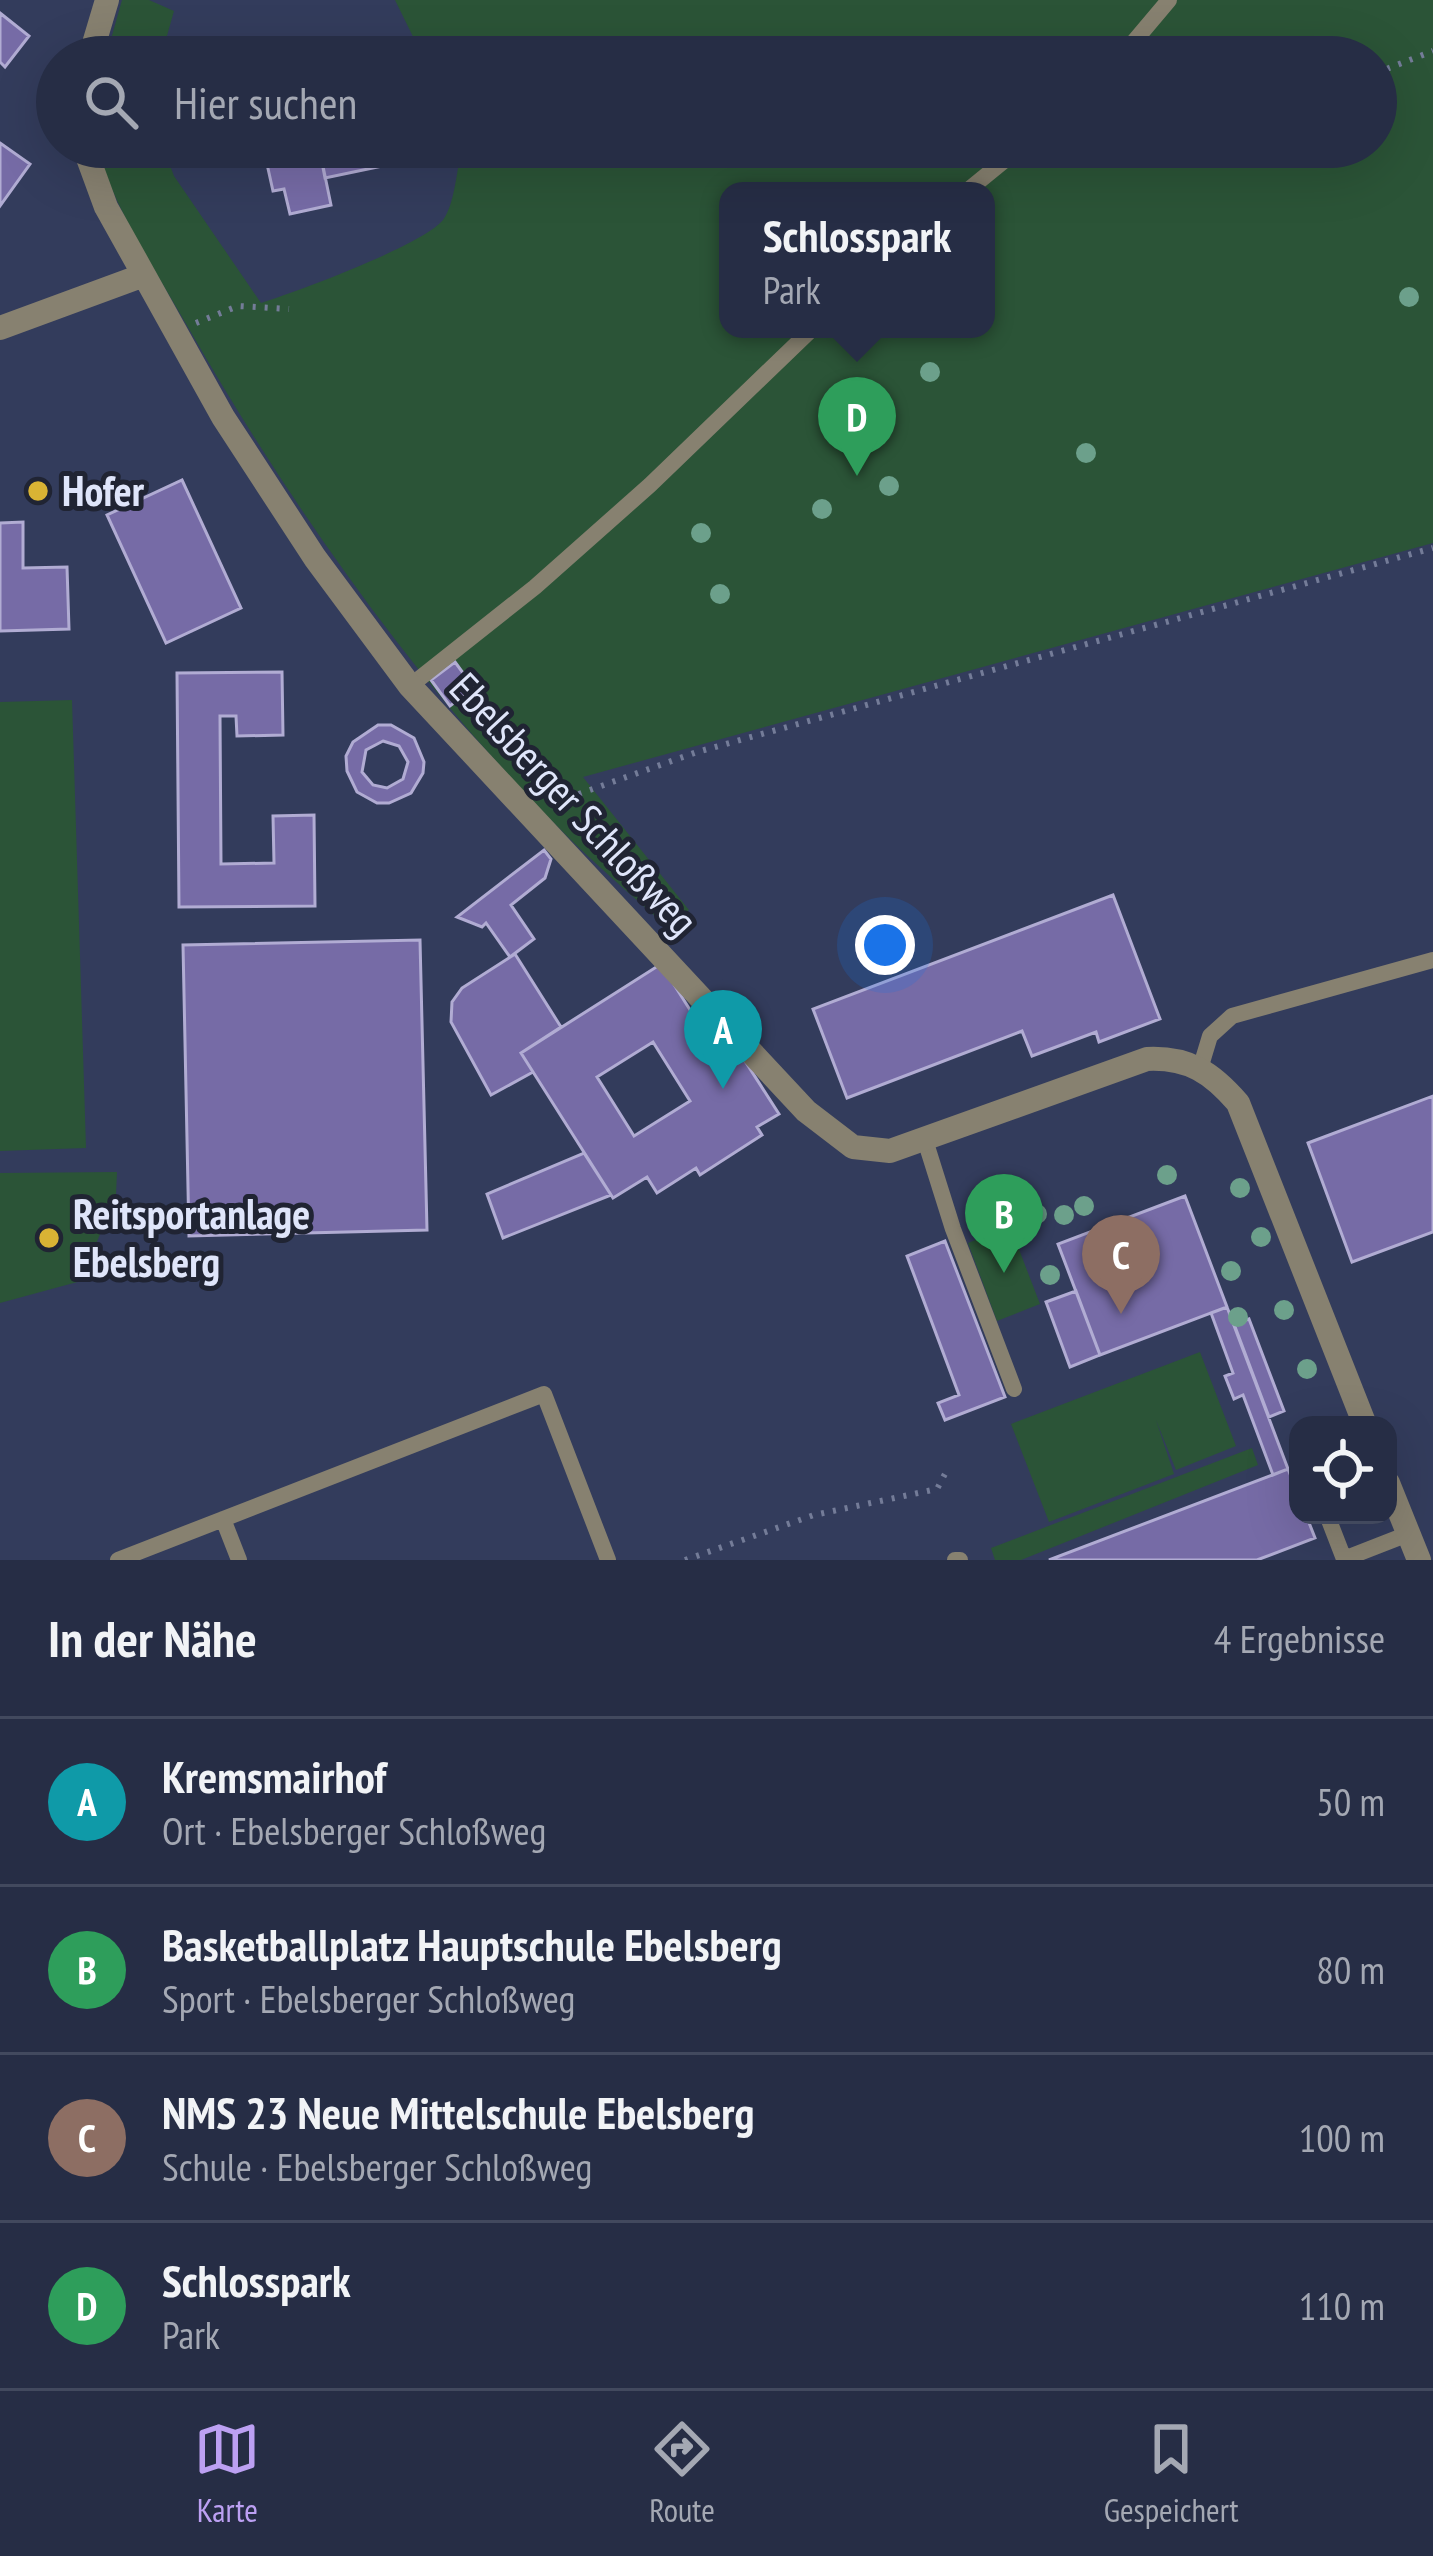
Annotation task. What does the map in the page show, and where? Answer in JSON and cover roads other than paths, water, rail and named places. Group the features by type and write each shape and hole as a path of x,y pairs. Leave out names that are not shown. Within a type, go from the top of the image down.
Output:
{"street":[{"path":"96,36 107,0"},
{"name":"Ebelsberger Schloßweg","path":"92,168 106,207 223,417 315,558 410,686 806,1111 853,1147 890,1151 1148,1060 1173,1058 1200,1069"},
{"path":"0,328 144,275"},
{"path":"1200,1069 1216,1078 1238,1103 1361,1416"},
{"path":"1397,1506 1418,1560"}],"lane":[{"path":"1138,36 1169,0"},
{"name":"Ebelsberger Schloßweg","path":"410,686 536,587 803,338"},
{"path":"1200,1069 1210,1036 1232,1016 1433,960"},
{"path":"925,1140 952,1229 1014,1389"},
{"path":"118,1560 544,1394 608,1560"},
{"path":"224,1519 239,1560"},
{"path":"1330,1524 1344,1559 1408,1534"}],"place":[{"name":"Schlosspark","path":"857,476"},
{"name":"Hofer","path":"38,491"},
{"name":"Kremsmairhof","path":"723,1089"},
{"name":"Reitsportanlage Ebelsberg","path":"49,1238"},
{"name":"Basketballplatz Hauptschule Ebelsberg","path":"1004,1273"},
{"name":"NMS 23 Neue Mittelschule Ebelsberg","path":"1121,1314"}]}
